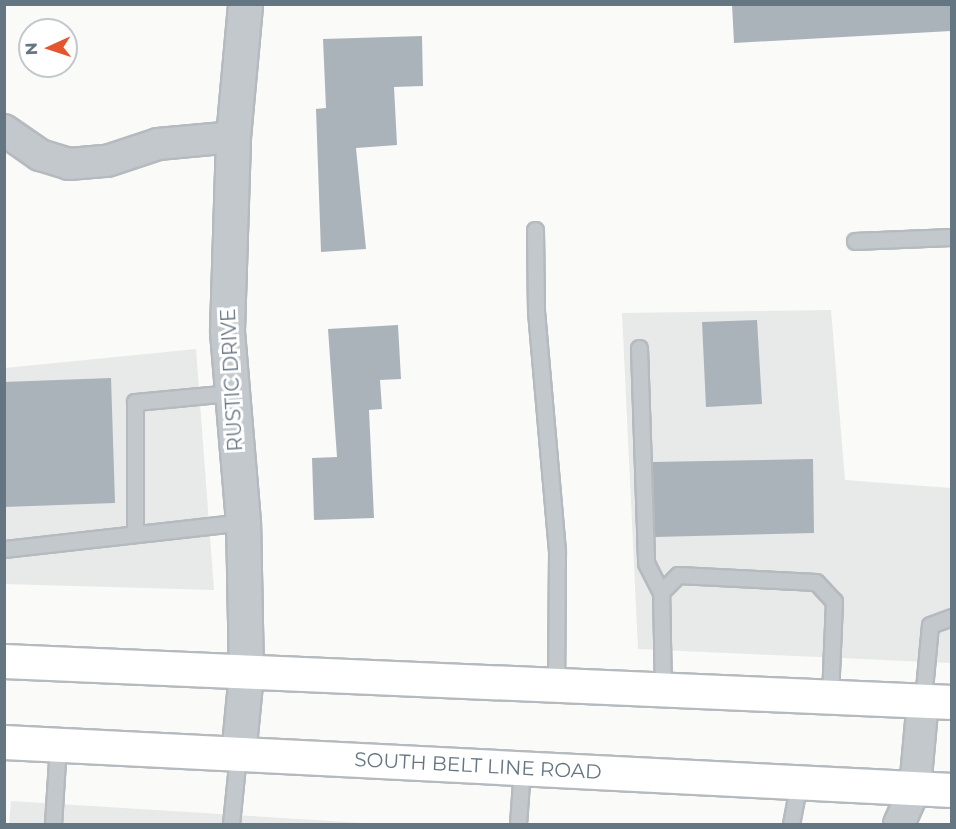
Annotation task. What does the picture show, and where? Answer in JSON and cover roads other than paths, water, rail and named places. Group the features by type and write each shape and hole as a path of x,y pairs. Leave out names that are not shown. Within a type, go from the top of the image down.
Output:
{"main road":[{"path":"4,661 663,692 937,701"},
{"name":"SOUTH BELT LINE ROAD","path":"4,742 951,790"}],"street":[{"name":"RUSTIC DRIVE","path":"238,754 246,674 243,522 230,393 227,330 233,137 245,4"},
{"path":"4,130 40,155 69,164 107,161 158,144 233,137"},
{"path":"899,825 915,788 937,701"}],"lane":[{"path":"535,230 536,311 557,553 556,687"},
{"path":"855,241 951,237"},
{"path":"639,348 646,563 661,592 663,692"},
{"path":"135,534 135,402 230,393"},
{"path":"4,549 243,522"},
{"path":"661,592 678,575 816,582 834,601 830,698"},
{"path":"937,701 930,625 951,617"},
{"path":"53,825 58,744"},
{"path":"231,825 238,754"},
{"path":"518,825 522,768"},
{"path":"790,825 799,782"}]}
